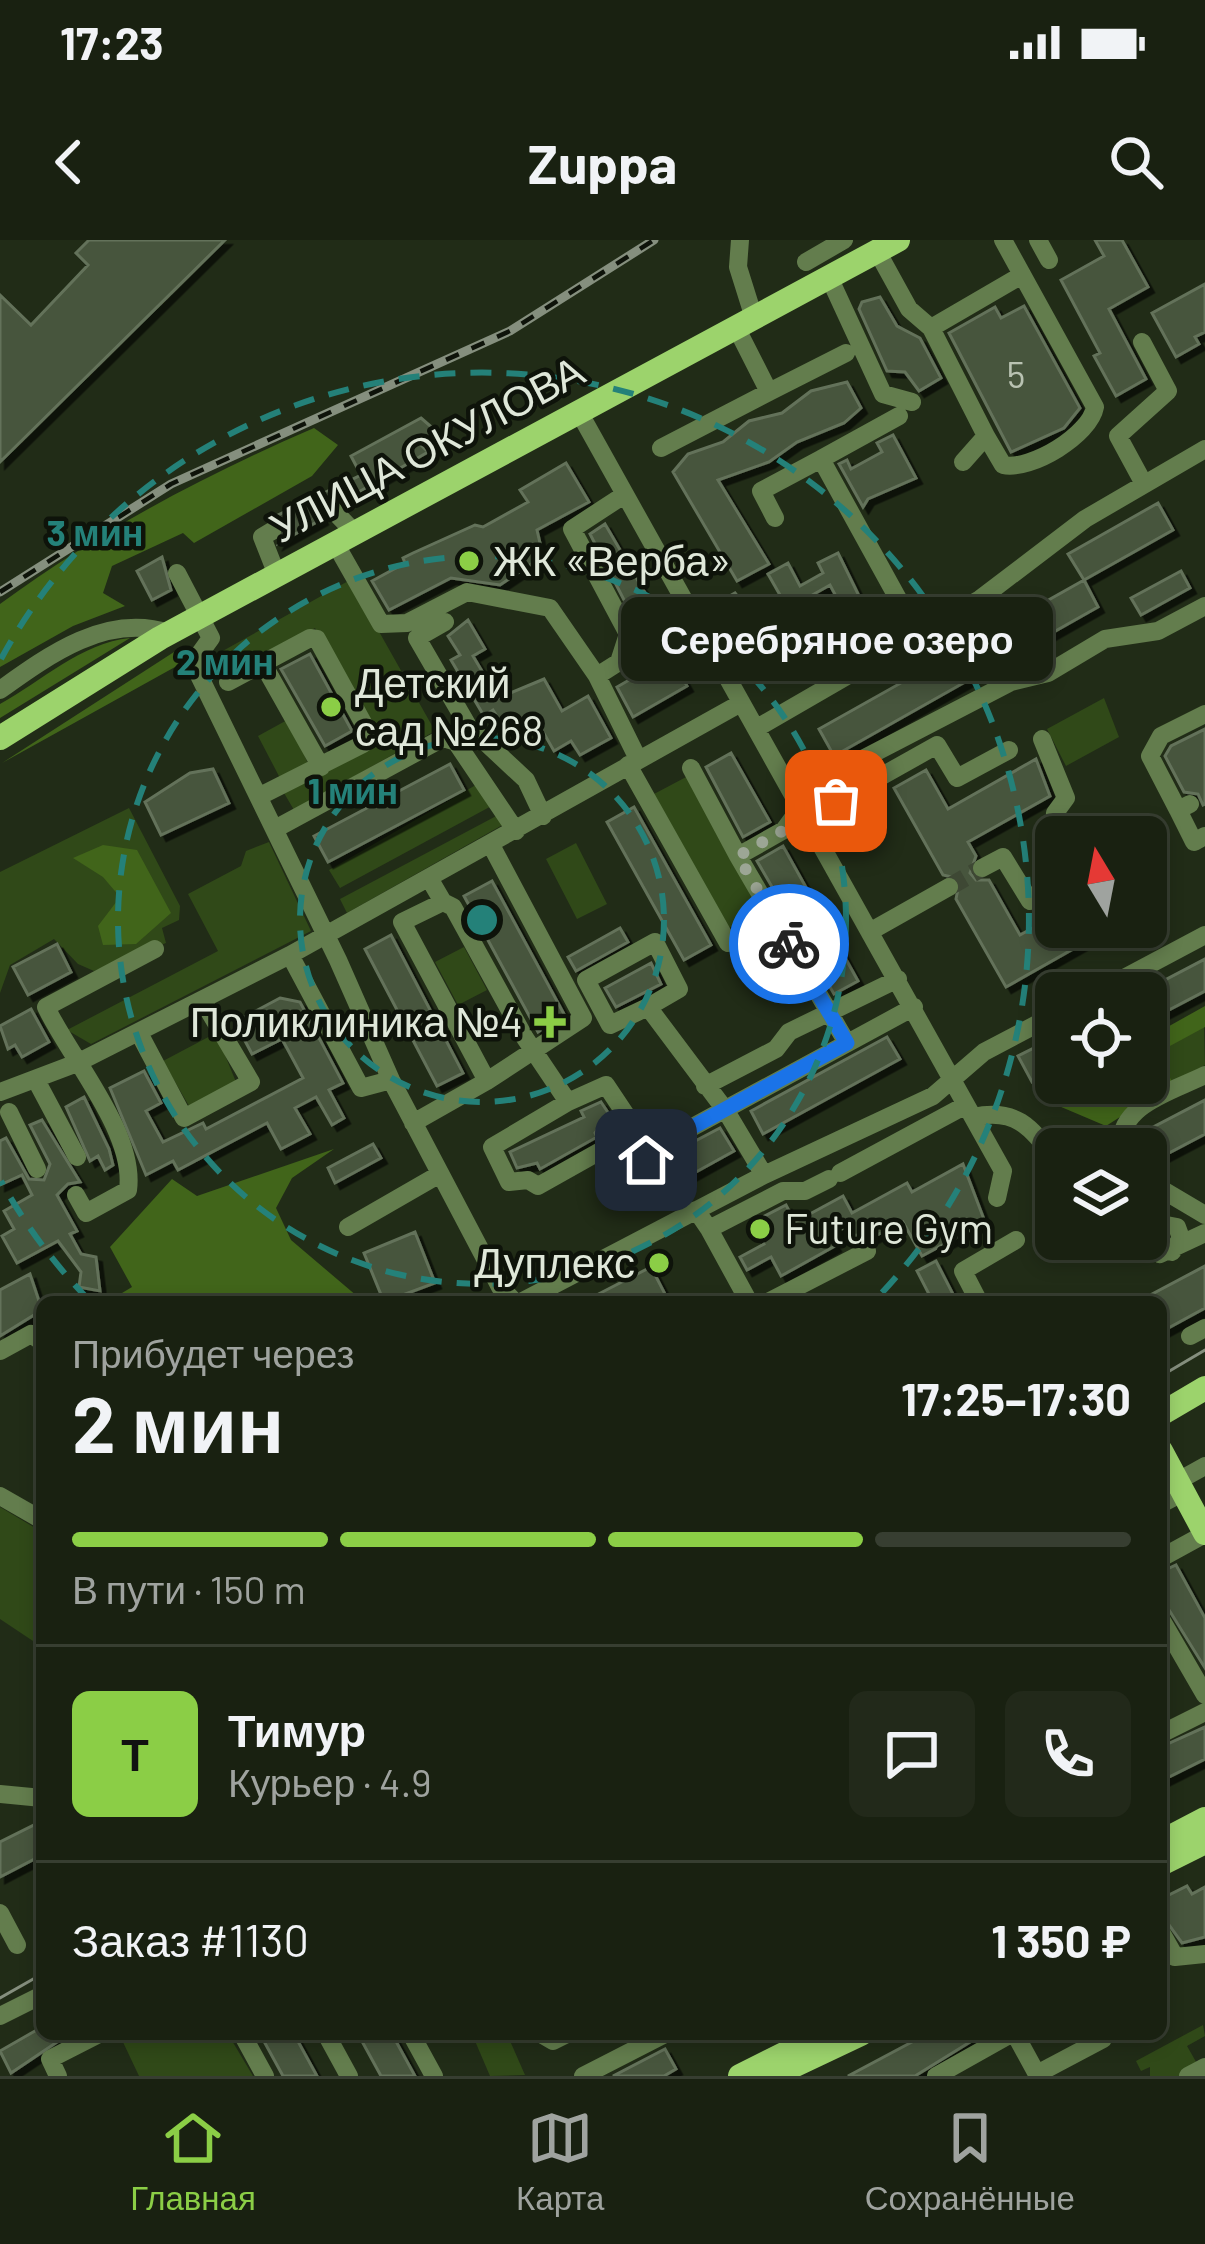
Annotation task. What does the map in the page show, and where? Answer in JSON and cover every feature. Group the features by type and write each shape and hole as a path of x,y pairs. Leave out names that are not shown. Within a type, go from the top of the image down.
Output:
{"main road":[{"name":"УЛИЦА ОКУЛОВА","path":"0,737 169,633 887,246"},
{"path":"1167,1410 1205,1388"},
{"path":"1174,1492 1205,1534"},
{"path":"1167,1839 1205,1819"},
{"path":"1167,1861 1205,1841"},
{"path":"740,2076 812,2040"},
{"path":"772,2076 809,2069 852,2040"}],"street":[{"path":"740,240 738,267 745,322 769,392"},
{"path":"806,262 844,240"},
{"path":"887,246 910,309 931,328 986,436 1003,465 1010,468 1084,431 1093,421 1090,395 1003,240"},
{"path":"1038,240 1048,260"},
{"path":"931,328 1022,275"},
{"path":"775,518 761,491 905,409 883,394 830,277"},
{"path":"1142,342 1168,391 1118,436 1144,484"},
{"path":"661,448 846,353"},
{"path":"579,412 1003,1172 997,1198"},
{"path":"963,462 986,436"},
{"path":"757,728 980,599 1048,544 1200,452 1205,475"},
{"path":"820,459 918,635"},
{"path":"597,676 619,662 628,634 572,529 624,495"},
{"path":"331,508 381,624 407,623 467,592 550,608 597,676 633,762 728,943"},
{"path":"272,531 262,537 277,575"},
{"path":"177,573 211,638 196,665 391,1080 509,1296"},
{"path":"824,779 1011,682 1048,673 1105,639 1158,631 1205,606"},
{"path":"445,622 417,638 469,726 526,780 543,816"},
{"path":"0,690 92,634 139,623 169,633"},
{"path":"228,682 317,639 367,730 363,744 260,796"},
{"path":"263,664 321,767"},
{"path":"37,1169 4,1118 18,1086 77,1063 290,956 741,703"},
{"path":"1205,714 1161,736 1150,756 1184,807 1194,842 1205,836"},
{"path":"275,829 443,738 456,742 516,831"},
{"path":"1042,739 1066,798 1056,816"},
{"path":"738,856 784,830 801,807 841,799 938,746 957,778 1009,750"},
{"path":"691,768 847,1043"},
{"path":"413,1123 583,1018 491,845"},
{"path":"982,868 1003,857 1030,902 1035,899"},
{"path":"429,878 443,902 453,907 525,1038 568,1102"},
{"path":"871,931 949,886"},
{"path":"443,902 402,922 487,1081"},
{"path":"1135,972 1205,935"},
{"path":"564,984 583,975 610,1025 679,989 655,942 586,980"},
{"path":"76,1195 86,1213 128,1190 130,1178 123,1146 46,1007 155,949"},
{"path":"290,956 361,1088 391,1080"},
{"path":"705,1085 776,1048 789,1032 898,980"},
{"path":"139,1033 184,1118 250,1082 203,1001"},
{"path":"648,1007 726,1111 764,1175"},
{"path":"646,1160 654,1148 914,1007"},
{"path":"517,1296 933,1096 984,1052 1035,1025"},
{"path":"1121,1128 1127,1116 1205,1075"},
{"path":"606,1085 626,1122 611,1134 611,1145 538,1186 528,1180 509,1182 492,1147 568,1102 606,1085"},
{"path":"18,1086 77,1157"},
{"path":"709,1229 783,1191 805,1191 969,1111 1008,1113 1035,1135"},
{"path":"348,1227 440,1174"},
{"path":"1167,1192 1205,1215"},
{"path":"696,1210 746,1296"},
{"path":"1172,1252 1205,1233"},
{"path":"976,1296 963,1271 1016,1240"},
{"path":"780,1296 867,1251"},
{"path":"0,1351 32,1334 36,1337"},
{"path":"1174,1492 1205,1466"},
{"path":"0,1496 36,1517"},
{"path":"1167,1555 1205,1534"},
{"path":"1167,1630 1205,1696"},
{"path":"1167,1731 1205,1712"},
{"path":"0,1794 36,1797"},
{"path":"0,1913 17,1946"},
{"path":"1167,1946 1186,1959 1205,1954"},
{"path":"0,2016 36,1998"},
{"path":"58,2076 50,2059 86,2040"},
{"path":"245,2040 265,2076"},
{"path":"329,2040 344,2074"},
{"path":"414,2040 434,2076"},
{"path":"583,2076 653,2040"},
{"path":"935,2076 1002,2040"},
{"path":"1017,2040 1038,2075 1101,2040"},
{"path":"1187,2076 1205,2067"}],"green space":[{"path":"314,428 338,445 312,476 194,543 183,533 112,566 103,593 125,606 73,626 0,667 0,604 152,507"},
{"path":"350,580 435,731 294,810 284,793 378,740 315,628 231,675 219,653"},
{"path":"130,638 0,718 0,704 62,664 95,647"},
{"path":"174,652 182,658 175,667 2,763"},
{"path":"1104,698 1119,737 1066,766 1047,729"},
{"path":"289,719 309,766 281,780 258,736"},
{"path":"688,776 766,917 727,928 654,794"},
{"path":"481,782 497,803 340,888 329,870"},
{"path":"129,808 180,906 179,920 162,928 166,943 94,971 78,964 54,939 10,965 0,993 0,872"},
{"path":"500,814 506,823 347,913 340,899"},
{"path":"269,842 311,931 91,1044 67,1030 218,951 188,894 241,866 246,851"},
{"path":"576,843 607,904 577,919 546,859"},
{"path":"103,845 137,850 171,913 136,944 103,945 98,926 120,897 103,877 73,858"},
{"path":"464,947 487,990 458,1005 435,962"},
{"path":"1205,1006 1205,1027 1167,1048 1167,1027"},
{"path":"1204,1024 1205,1065 1173,1083 1167,1072 1167,1046"},
{"path":"216,1033 236,1082 189,1106 163,1061"},
{"path":"1054,1104 1140,1104 1106,1126"},
{"path":"334,1149 292,1178 276,1208 291,1240 357,1296 117,1296 132,1287 110,1247 172,1179 197,1196"},
{"path":"0,1507 36,1528 36,1643 0,1619"},
{"path":"1203,2025 1205,2036 1187,2046 1199,2067 1182,2076 1150,2076 1150,2067 1141,2071 1136,2061"},
{"path":"122,2040 232,2040 253,2076 139,2076"},
{"path":"475,2040 510,2040 525,2075 490,2076"}],"building":[{"path":"89,240 225,240 0,462 0,295 31,325 88,265 76,253"},
{"path":"1095,240 1122,240 1148,287 1109,309 1146,379 1116,396 1094,356 1100,353 1061,280 1104,256"},
{"path":"1205,284 1205,332 1195,337 1199,344 1176,357 1152,313"},
{"path":"880,297 897,326 920,338 941,378 919,391 905,372 887,371 859,309 862,302"},
{"path":"1024,306 1080,408 1064,428 1011,452 949,333 995,307 1001,318"},
{"path":"847,382 861,408 844,423 797,442 769,462 718,480 769,564 737,581 673,472 688,454 723,442 749,421 782,413 811,391"},
{"path":"421,418 435,430 421,445 428,452 343,501 334,495 323,498 318,510 322,519 279,543 285,530 272,518 361,475 351,456"},
{"path":"893,435 916,478 868,499 863,507 839,464 847,460 851,469 882,452 877,443"},
{"name":"ЖК «Верба»","path":"566,463 589,502 537,530 543,556 500,585 451,578 389,610 372,581 405,563 403,558 475,525 483,527 528,502 520,490"},
{"path":"1158,503 1173,530 1084,580 1068,554"},
{"path":"605,524 680,653 671,658 687,686 633,717 617,687 657,664 590,534"},
{"path":"838,553 863,604 845,613 830,585 807,598 823,627 804,637 768,574 788,563 800,586 823,573 818,563"},
{"path":"162,557 171,590 152,600 137,571"},
{"path":"1181,571 1190,588 1141,615 1131,598"},
{"path":"1084,580 1098,607 834,756 819,729"},
{"path":"735,593 780,650 751,666 719,613 724,610 719,602"},
{"path":"468,620 485,649 473,656 498,698 544,679 562,711 588,696 611,738 580,755 571,741 554,751 534,716 507,732 493,710 484,716 451,660 460,655 448,636"},
{"path":"310,654 352,731 325,746 281,669"},
{"path":"1205,729 1203,805 1198,794 1184,792 1165,756 1171,746"},
{"path":"731,753 770,822 743,837 706,767"},
{"path":"1036,759 1050,796 968,842 976,856 970,873 976,880 989,880 1020,935 1035,927 1035,948 1075,948 1006,987 956,899 960,879 943,875 894,788 926,770 948,809"},
{"path":"450,764 464,790 328,862 314,836"},
{"path":"213,769 229,803 161,835 145,802 190,773"},
{"path":"634,807 711,945 684,960 607,822"},
{"path":"783,846 858,981 834,994 757,861"},
{"path":"492,881 564,1014 538,1032 464,896"},
{"path":"620,928 628,942 576,971 568,957"},
{"path":"391,935 463,1073 437,1086 365,949"},
{"path":"57,944 71,972 28,995 13,967"},
{"path":"1205,959 1205,991 1167,1011 1167,979"},
{"path":"651,963 661,984 616,1007 605,988"},
{"path":"280,998 300,1002 343,1083 329,1090 344,1118 332,1125 316,1097 295,1108 310,1134 281,1149 267,1123 178,1170 173,1161 146,1175 110,1088 144,1071 161,1103 146,1111 163,1142 203,1123 206,1129 303,1078 282,1039 252,1054 235,1022"},
{"path":"31,1009 49,1042 22,1057 15,1045 8,1049 0,1026"},
{"path":"887,1037 900,1059 763,1134 751,1111"},
{"path":"1035,1048 1035,1080 1032,1082 1018,1056"},
{"path":"84,1097 109,1149 113,1165 105,1170 98,1156 90,1161 66,1107"},
{"path":"1205,1100 1205,1134 1167,1154 1167,1128 1151,1128"},
{"path":"601,1102 609,1114 595,1133 597,1137 540,1169 537,1163 517,1168 510,1152 584,1117 581,1111"},
{"path":"42,1120 80,1182 68,1184 57,1195 77,1231 70,1234 81,1254 96,1257 100,1291 79,1287 81,1272 58,1241 17,1263 2,1236 14,1229 4,1211 32,1195 22,1175 0,1185 0,1141 6,1138 29,1179 44,1180 50,1164 30,1125"},
{"path":"720,1128 734,1151 667,1188 656,1168 663,1158"},
{"path":"373,1144 381,1158 335,1183 328,1168"},
{"path":"963,1164 985,1222 922,1256 903,1222 871,1238 863,1232 855,1236 849,1225 829,1236 835,1246 781,1276 771,1257 747,1270 740,1257 764,1244 753,1222 786,1205 795,1222 843,1196 852,1213 907,1183 912,1192"},
{"path":"415,1232 435,1283 400,1296 382,1296 364,1253"},
{"path":"936,1261 954,1296 930,1296 917,1271"},
{"path":"1205,1266 1205,1308 1167,1329 1167,1296 1148,1296"},
{"path":"651,1267 665,1294 661,1296 595,1296"},
{"path":"30,1274 37,1296 36,1314 0,1336 0,1290"},
{"path":"1176,1565 1205,1618 1205,1668 1167,1607 1167,1569"},
{"path":"1205,1727 1205,1759 1167,1778 1167,1744"},
{"path":"36,1824 36,1858 0,1877 0,1842"},
{"path":"1187,1886 1192,1894 1205,1887 1205,1937 1182,1943 1167,1922 1167,1896"},
{"path":"36,2030 36,2040 60,2040 11,2073 0,2051"},
{"path":"263,2040 297,2040 317,2076 283,2076"},
{"path":"361,2040 395,2040 415,2076 381,2076"},
{"path":"916,2040 973,2040 915,2076 848,2076"},
{"path":"665,2049 676,2069 664,2076 613,2076"}],"tunnel":[{"path":"272,531 324,501 331,508"},
{"path":"949,887 982,868"}],"tram line":[{"path":"1167,1372 1205,1350"},
{"path":"0,1998 36,1977"}],"railway":[{"path":"0,592 171,484 510,331 654,240"}],"way so far":[{"path":"789,944 738,856 784,830 801,807 836,801"}],"place":[{"name":"ЖК «Верба»","path":"469,561"},
{"name":"Детский сад №268","path":"331,707"},
{"name":"Серебряное озеро","path":"836,801"},
{"name":"Поликлиника №4","path":"550,1022"},
{"name":"Future Gym","path":"760,1229"},
{"name":"Дуплекс","path":"659,1263"}],"route":[{"path":"646,1160 654,1148 847,1043 789,944"}]}
